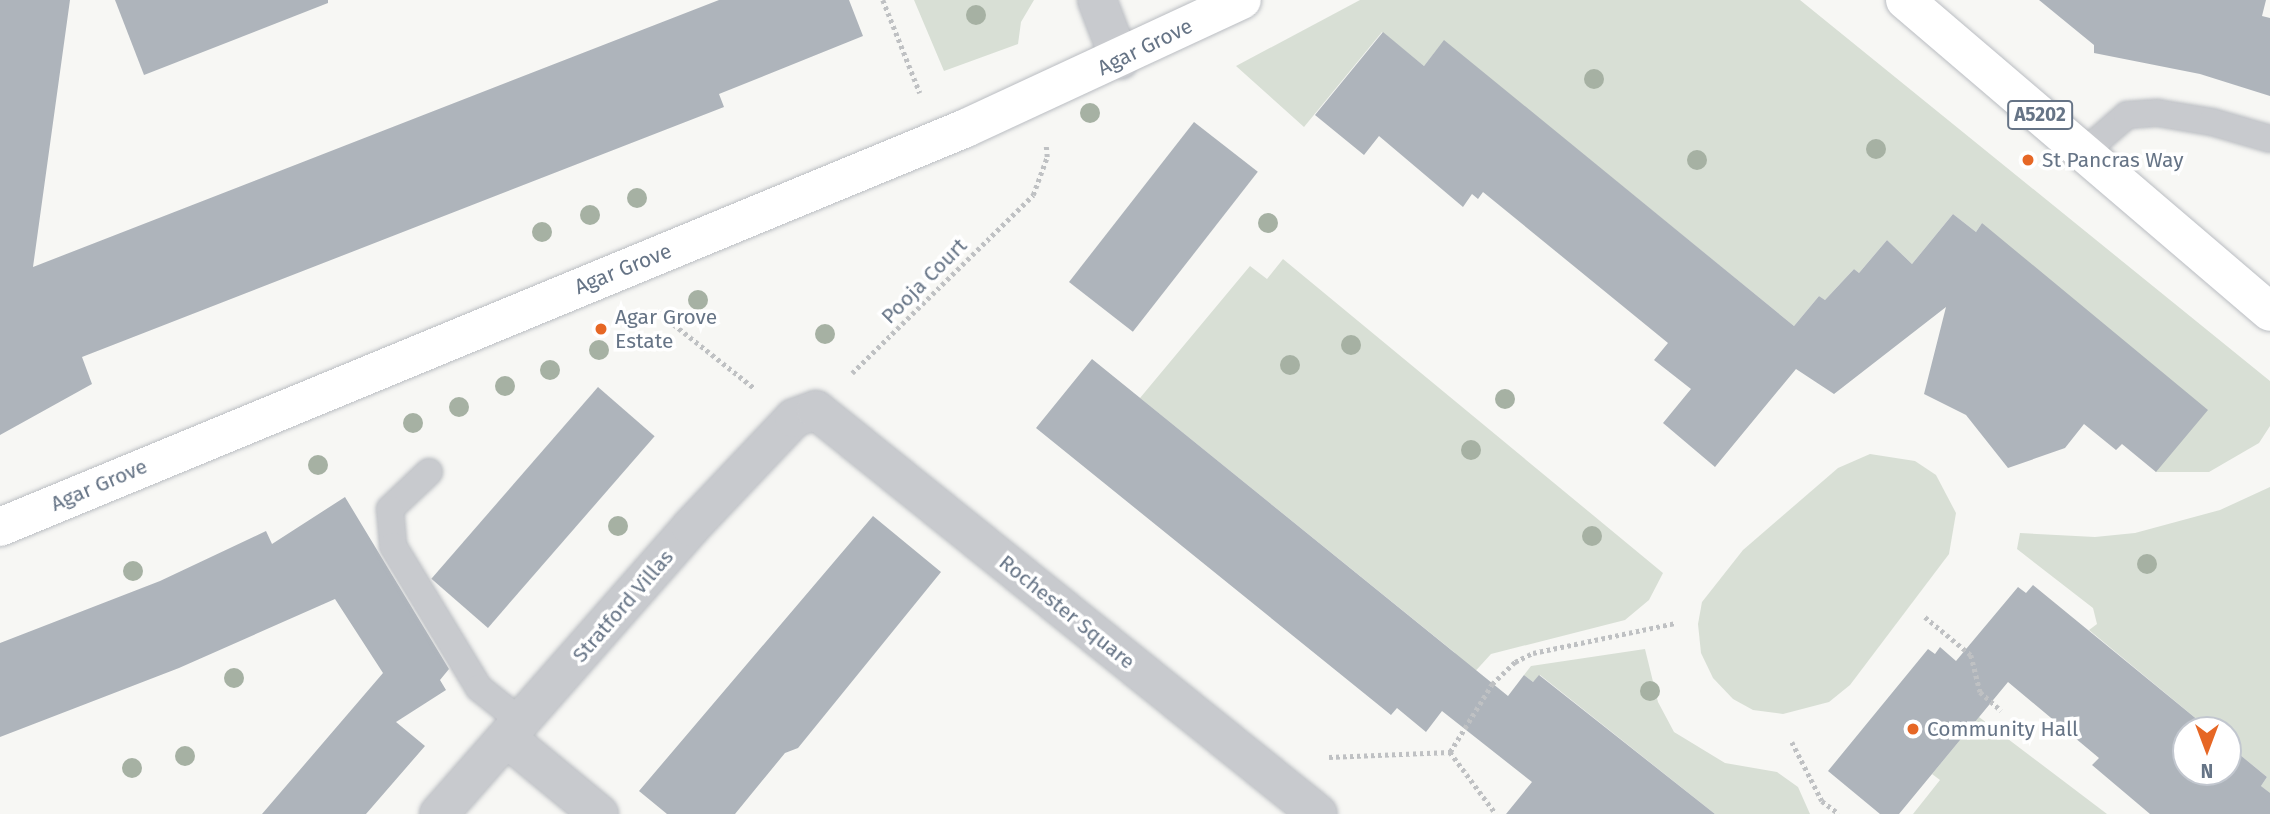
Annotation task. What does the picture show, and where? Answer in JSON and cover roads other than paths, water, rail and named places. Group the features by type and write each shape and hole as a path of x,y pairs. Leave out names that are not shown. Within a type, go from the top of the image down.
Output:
{"street":[{"path":"1097,0 1120,60"},
{"name":"Agar Grove","path":"0,527 966,128 1120,60 1242,0"},
{"name":"A5202","path":"1905,0 2270,312"},
{"name":"Stratford Villas","path":"439,814 516,731 691,527 794,418 816,410"},
{"name":"Rochester Square","path":"816,410 1318,814"},
{"path":"516,731 598,814"}],"lane":[{"path":"2083,153 2127,115 2158,113 2212,122 2270,139"},
{"path":"429,472 390,509 393,546 479,688 516,731"}],"place":[{"name":"St Pancras Way","path":"2028,160"},
{"name":"Agar Grove Estate","path":"601,329"},
{"name":"Community Hall","path":"1913,729"}]}
